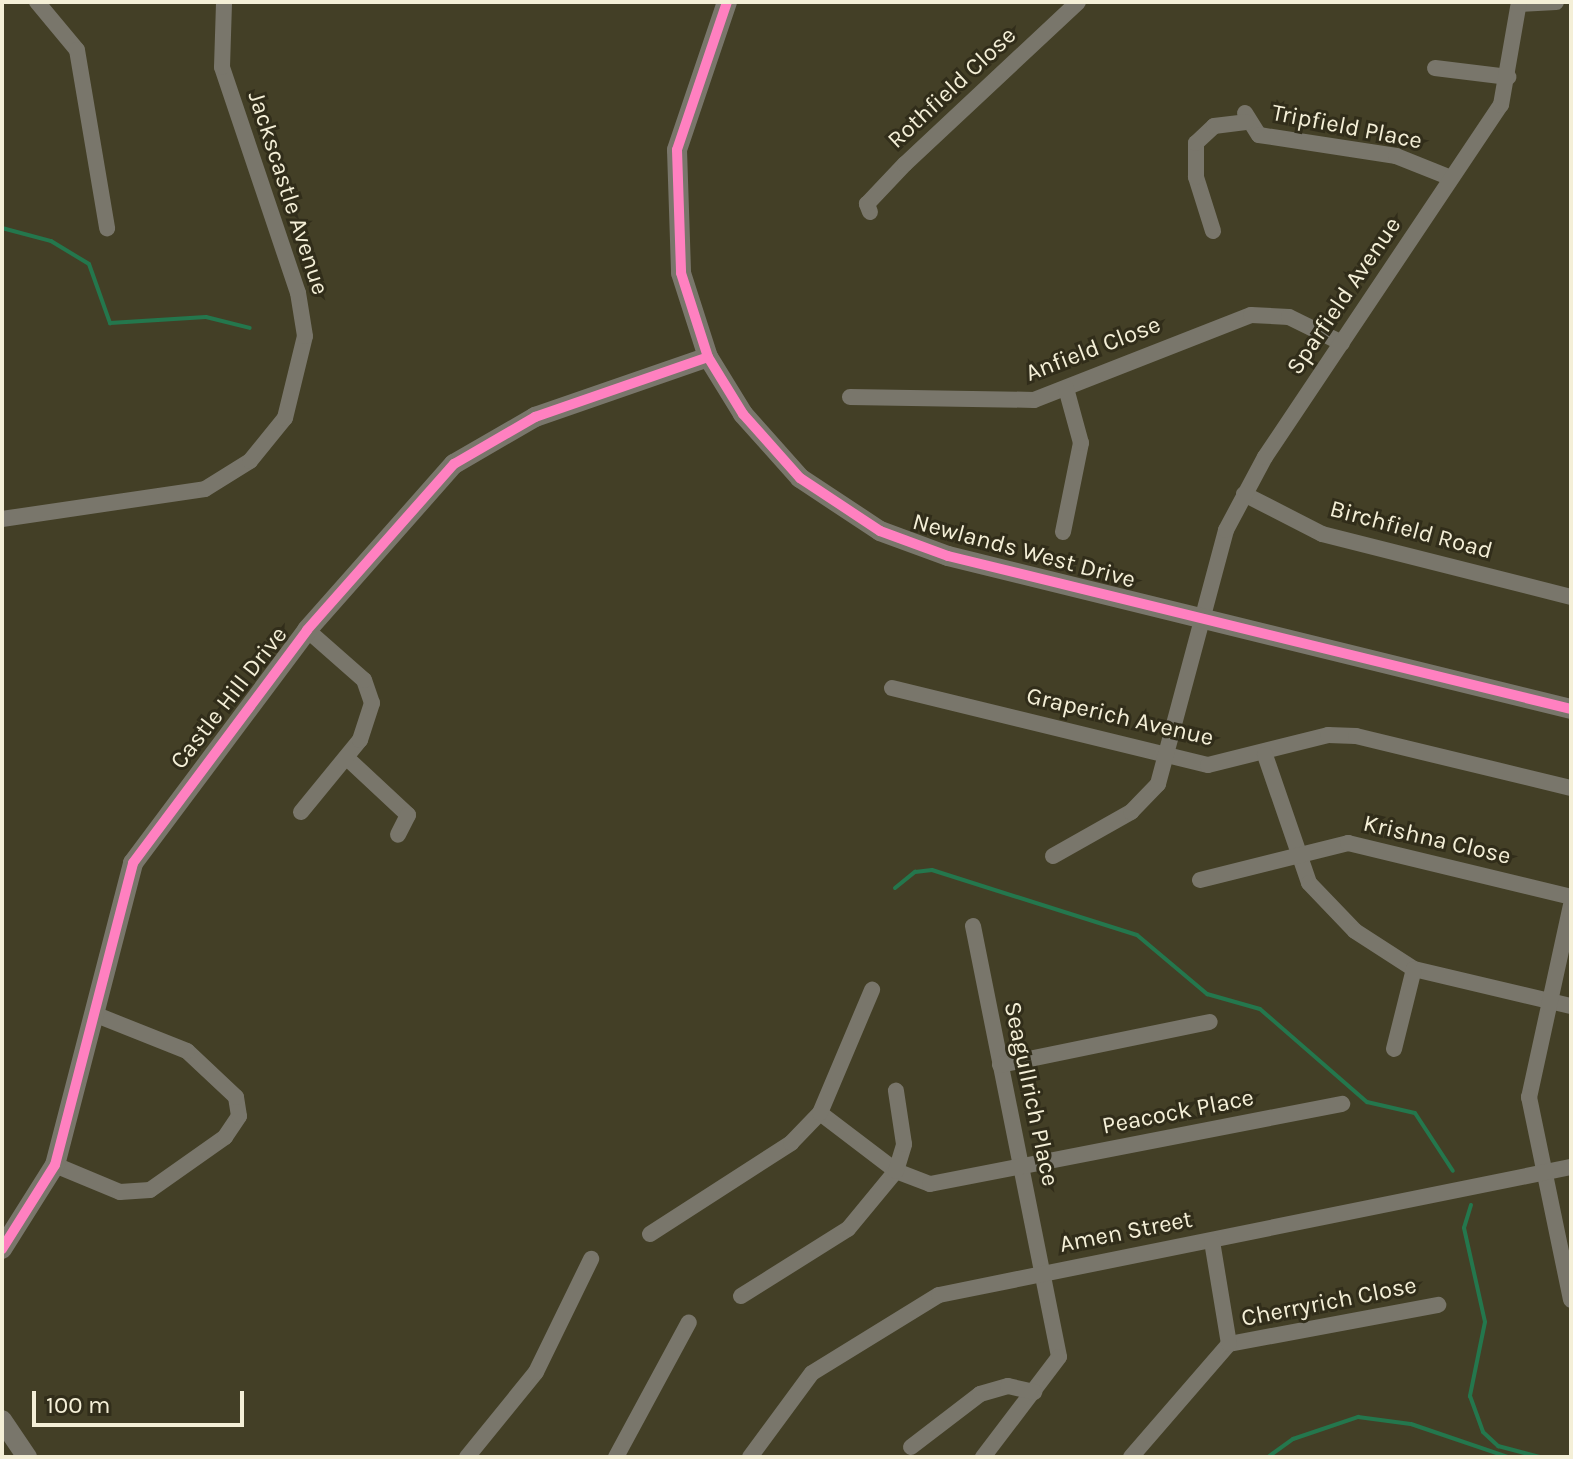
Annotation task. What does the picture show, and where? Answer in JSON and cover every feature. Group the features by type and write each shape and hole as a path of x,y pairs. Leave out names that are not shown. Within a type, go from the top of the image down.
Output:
{"street":[{"path":"37,2 77,50 107,228"},
{"name":"Jackscastle Avenue","path":"2,519 205,489 250,461 285,418 305,336 298,293 222,67 224,2"},
{"name":"Newlands West Drive","path":"727,2 686,110 677,164 681,273 708,357 773,453 880,531 948,556 1571,709"},
{"name":"Rothfield Close","path":"870,212 870,201 905,164 1078,2"},
{"path":"1520,3 1556,2"},
{"name":"Sparfield Avenue","path":"1053,856 1149,798 1166,755 1198,617 1244,494 1501,105 1520,3"},
{"path":"1435,68 1508,77"},
{"name":"Tripfield Place","path":"1213,231 1196,177 1196,143 1214,126 1245,118 1259,135 1396,156 1451,178"},
{"name":"Anfield Close","path":"850,397 1017,403 1066,388 1251,315 1289,317 1342,343"},
{"name":"Castle Hill Drive","path":"2,1249 55,1165 133,863 307,630 454,464 535,417 708,357"},
{"path":"1063,532 1081,443 1066,388"},
{"name":"Birchfield Road","path":"1244,494 1322,534 1571,597"},
{"path":"301,812 348,759 369,724 372,703 364,680 307,630"},
{"name":"Graperich Avenue","path":"892,688 1208,765 1265,755 1328,735 1356,736 1571,788"},
{"path":"1265,755 1294,852 1327,905 1382,953 1414,969 1571,1006"},
{"path":"348,759 408,815 398,835"},
{"name":"Krishna Close","path":"1200,880 1294,852 1348,843 1571,897"},
{"path":"1571,905 1529,1071 1544,1171 1571,1300"},
{"name":"Seagullrich Place","path":"973,926 1059,1357 983,1457"},
{"path":"1394,1049 1414,969"},
{"path":"650,1234 791,1143 820,1113 872,990"},
{"path":"55,1165 120,1192 150,1190 225,1137 239,1116 236,1097 187,1051 94,1014"},
{"path":"1000,1065 1210,1022"},
{"path":"741,1296 848,1229 896,1171 904,1144 896,1091"},
{"name":"Peacock Place","path":"820,1113 896,1171 930,1184 1342,1104"},
{"name":"Amen Street","path":"750,1457 794,1394 842,1349 939,1295 1571,1167"},
{"name":"Cherryrich Close","path":"1212,1241 1229,1344"},
{"path":"467,1457 536,1372 591,1259"},
{"name":"Cherryrich Close","path":"1131,1457 1229,1344 1438,1305"},
{"path":"616,1457 689,1322"},
{"path":"911,1447 980,1394 1008,1386 1034,1392"},
{"path":"2,1420 27,1457"}],"waterway":[{"path":"2,228 51,241 89,264 110,323 206,317 250,328"},
{"path":"895,888 915,872 932,870 1137,935 1207,994 1260,1009 1367,1102 1415,1113 1453,1171"},
{"path":"1471,1205 1464,1228 1485,1322 1470,1396 1483,1432 1498,1446 1540,1457"},
{"path":"1268,1457 1293,1439 1358,1417 1411,1424 1508,1457"}],"cycle path":[{"path":"727,2 677,150 681,273 708,357 743,414 800,478 880,531 948,556 1571,709"},
{"path":"2,1249 55,1165 133,863 307,630 454,464 535,417 708,357"}]}
